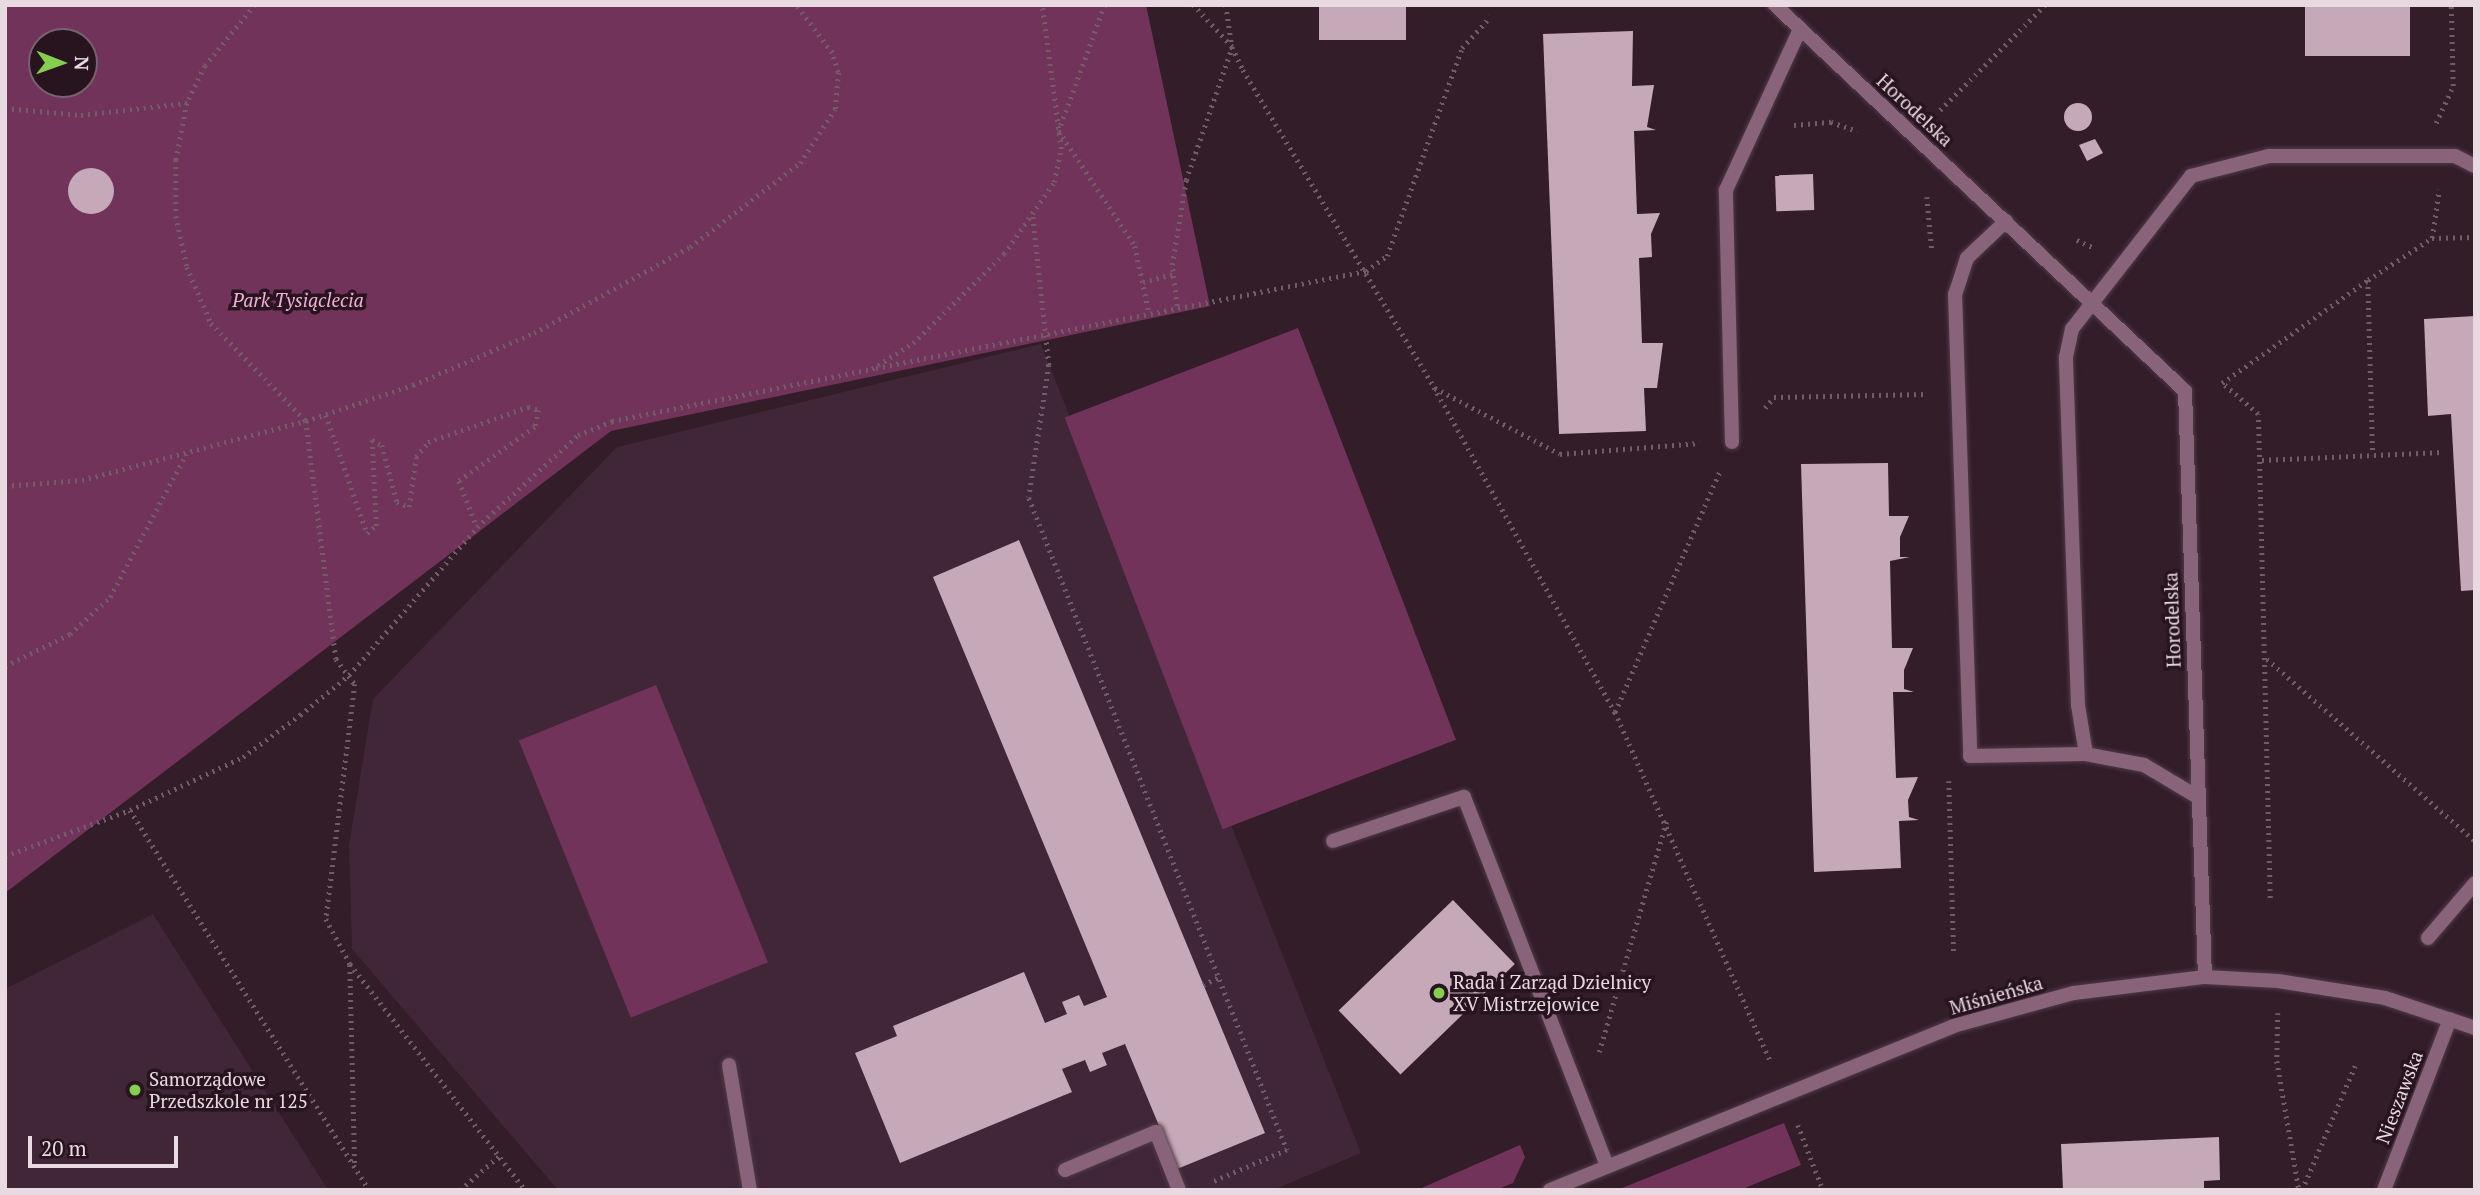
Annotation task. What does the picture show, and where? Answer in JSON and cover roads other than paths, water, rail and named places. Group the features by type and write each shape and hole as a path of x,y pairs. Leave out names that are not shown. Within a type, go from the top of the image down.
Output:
{"street":[{"name":"Horodelska","path":"1775,5 2185,391 2196,796 2205,977"},
{"path":"1732,442 1726,190 1800,29"},
{"path":"2086,754 2078,705 2066,357 2072,329 2091,300 2191,176 2269,156 2455,156 2475,166"},
{"path":"2006,221 1967,258 1957,283 1970,756 2086,754 2137,762 2196,796"},
{"path":"1333,841 1464,797 1607,1167"},
{"path":"2428,938 2475,883"},
{"name":"Miśnieńska","path":"1550,1190 1953,1026 2074,993 2205,977 2278,981 2385,998 2475,1028"},
{"name":"Nieszawska","path":"2384,1190 2450,1019"},
{"path":"729,1065 750,1190"},
{"path":"1065,1170 1156,1132 1179,1190"}],"place":[{"name":"Rada i Zarząd Dzielnicy XV Mistrzejowice","path":"1439,993"},
{"name":"Samorządowe Przedszkole nr 125","path":"135,1090"}],"park label":[{"name":"Park Tysiąclecia","path":"298,300"}]}
